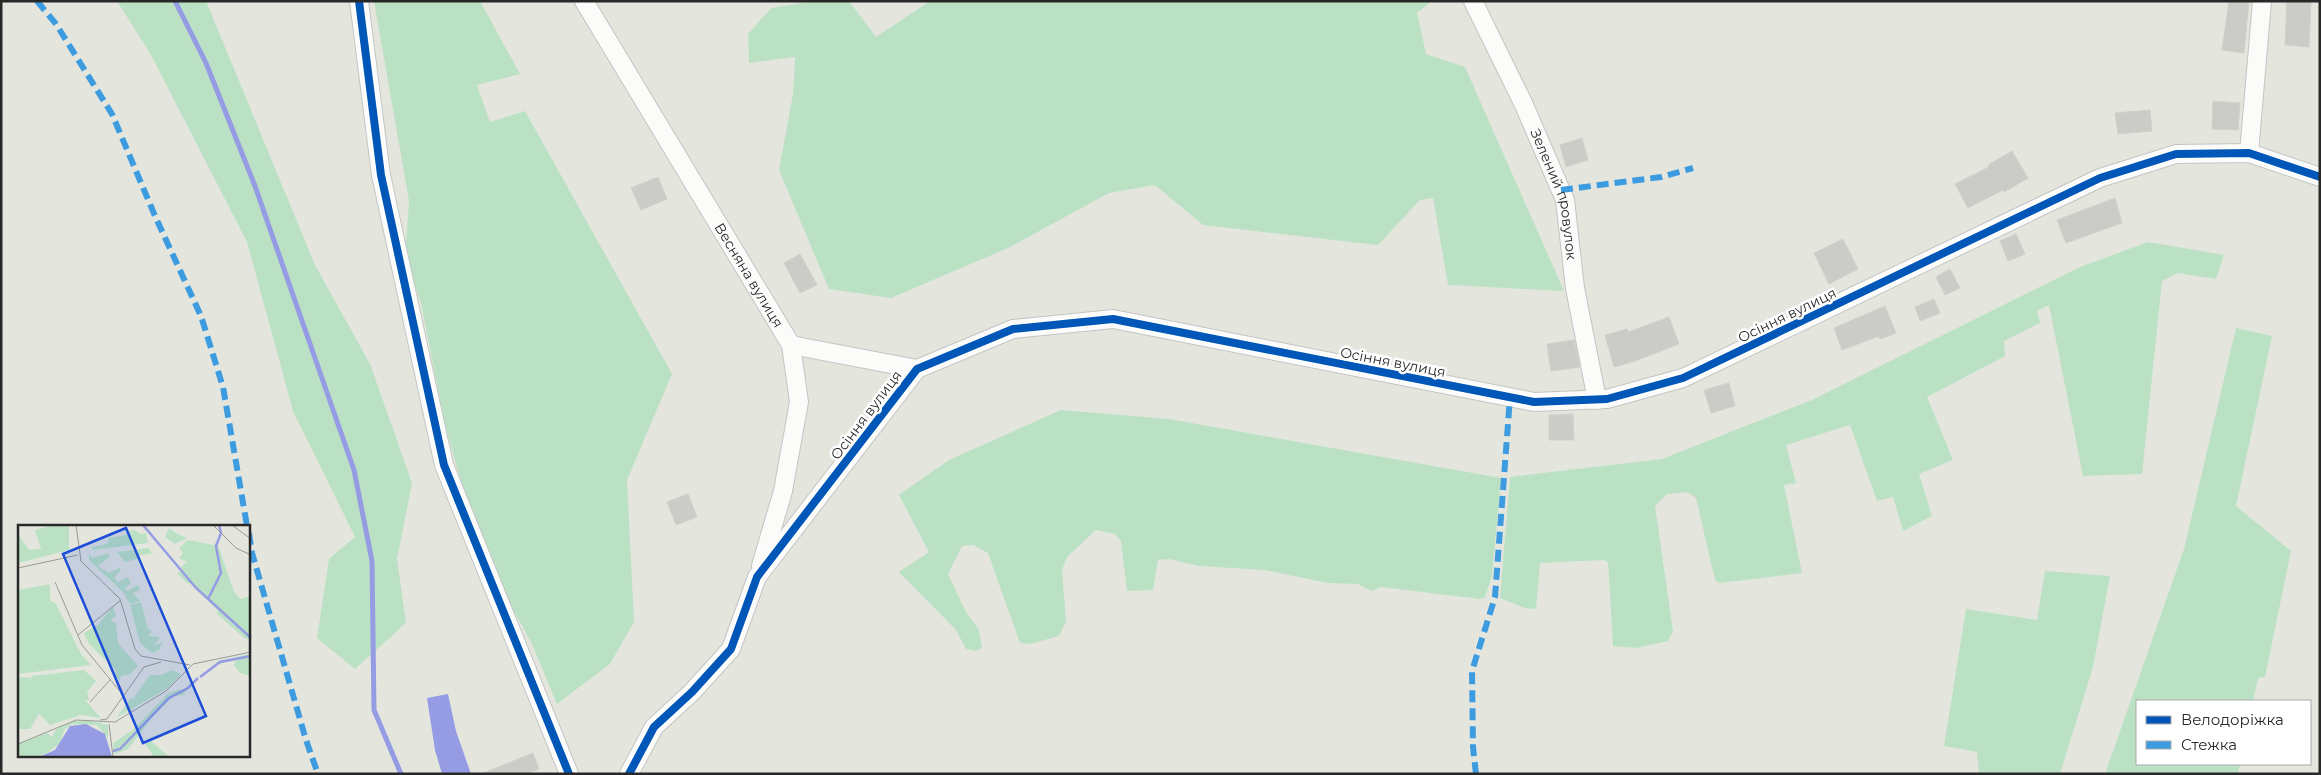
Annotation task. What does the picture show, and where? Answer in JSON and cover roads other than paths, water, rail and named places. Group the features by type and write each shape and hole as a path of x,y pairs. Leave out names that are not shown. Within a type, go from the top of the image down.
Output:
{"street":[{"path":"359,1 381,175 444,465 569,774"},
{"name":"Зелений провулок","path":"1473,1 1524,105 1565,200 1575,288 1597,400"},
{"path":"2248,153 2262,1"},
{"name":"Весняна вулиця","path":"586,2 791,345 798,402 783,491 757,577"},
{"name":"Осіння вулиця","path":"629,774 654,727 692,692 731,649 757,577 917,368 1013,329 1113,319 1534,402 1608,399 1683,378 2100,178 2176,154 2248,153 2320,177"},
{"path":"791,345 917,368"}],"water":[{"path":"448,694 456,731 471,774 442,774 435,750 427,698"}],"waterway":[{"path":"175,1 206,63 255,186 354,470 372,561 374,710 401,774"}]}
